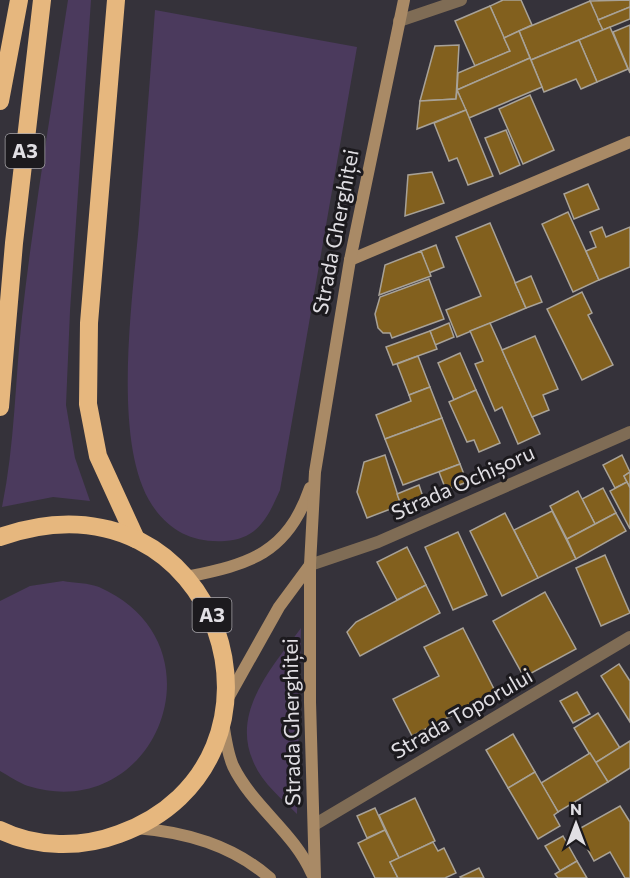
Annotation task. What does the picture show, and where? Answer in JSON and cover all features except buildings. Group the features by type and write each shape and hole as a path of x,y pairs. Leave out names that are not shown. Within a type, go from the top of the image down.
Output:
{"highway":[{"path":"0,101 19,0"},
{"name":"A3","path":"0,407 14,243 42,0"},
{"path":"116,0 89,323 88,404 98,456 136,539"},
{"name":"A3","path":"0,537 30,527 66,523 102,527 136,539 163,556 186,577 211,614 219,633 226,678 224,710 211,753 192,783 167,809 136,828 105,839 72,844 38,842 0,830"}],"street":[{"name":"Strada Gherghiței","path":"314,878 310,752 310,565 315,472 350,260 404,0"},
{"path":"399,21 461,0"},
{"path":"350,260 630,142"},
{"name":"Strada Ochișoru","path":"310,565 378,542 630,432"},
{"name":"Strada Gherghiței","path":"186,577 254,560 278,544 299,515 315,472"},
{"name":"Strada Gherghiței","path":"310,565 279,606 224,710 233,765 254,795 298,846 314,878"},
{"name":"Strada Toporului","path":"314,825 630,636"},
{"path":"136,828 182,834 217,845 240,856 270,878"}],"shaded area":[{"path":"68,0 91,0 66,405 75,458 90,501 53,497 2,507 12,436 27,277"},
{"path":"155,10 357,47 280,490 266,517 254,531 246,536 225,541 193,538 175,529 159,514 139,478 132,445 128,408 130,328"},
{"path":"63,581 99,587 138,614 160,648 167,686 160,723 141,756 111,780 73,791 28,786 0,771 0,601 30,586"},
{"path":"301,628 297,814 272,790 257,769 248,742 247,724 258,690"}]}
